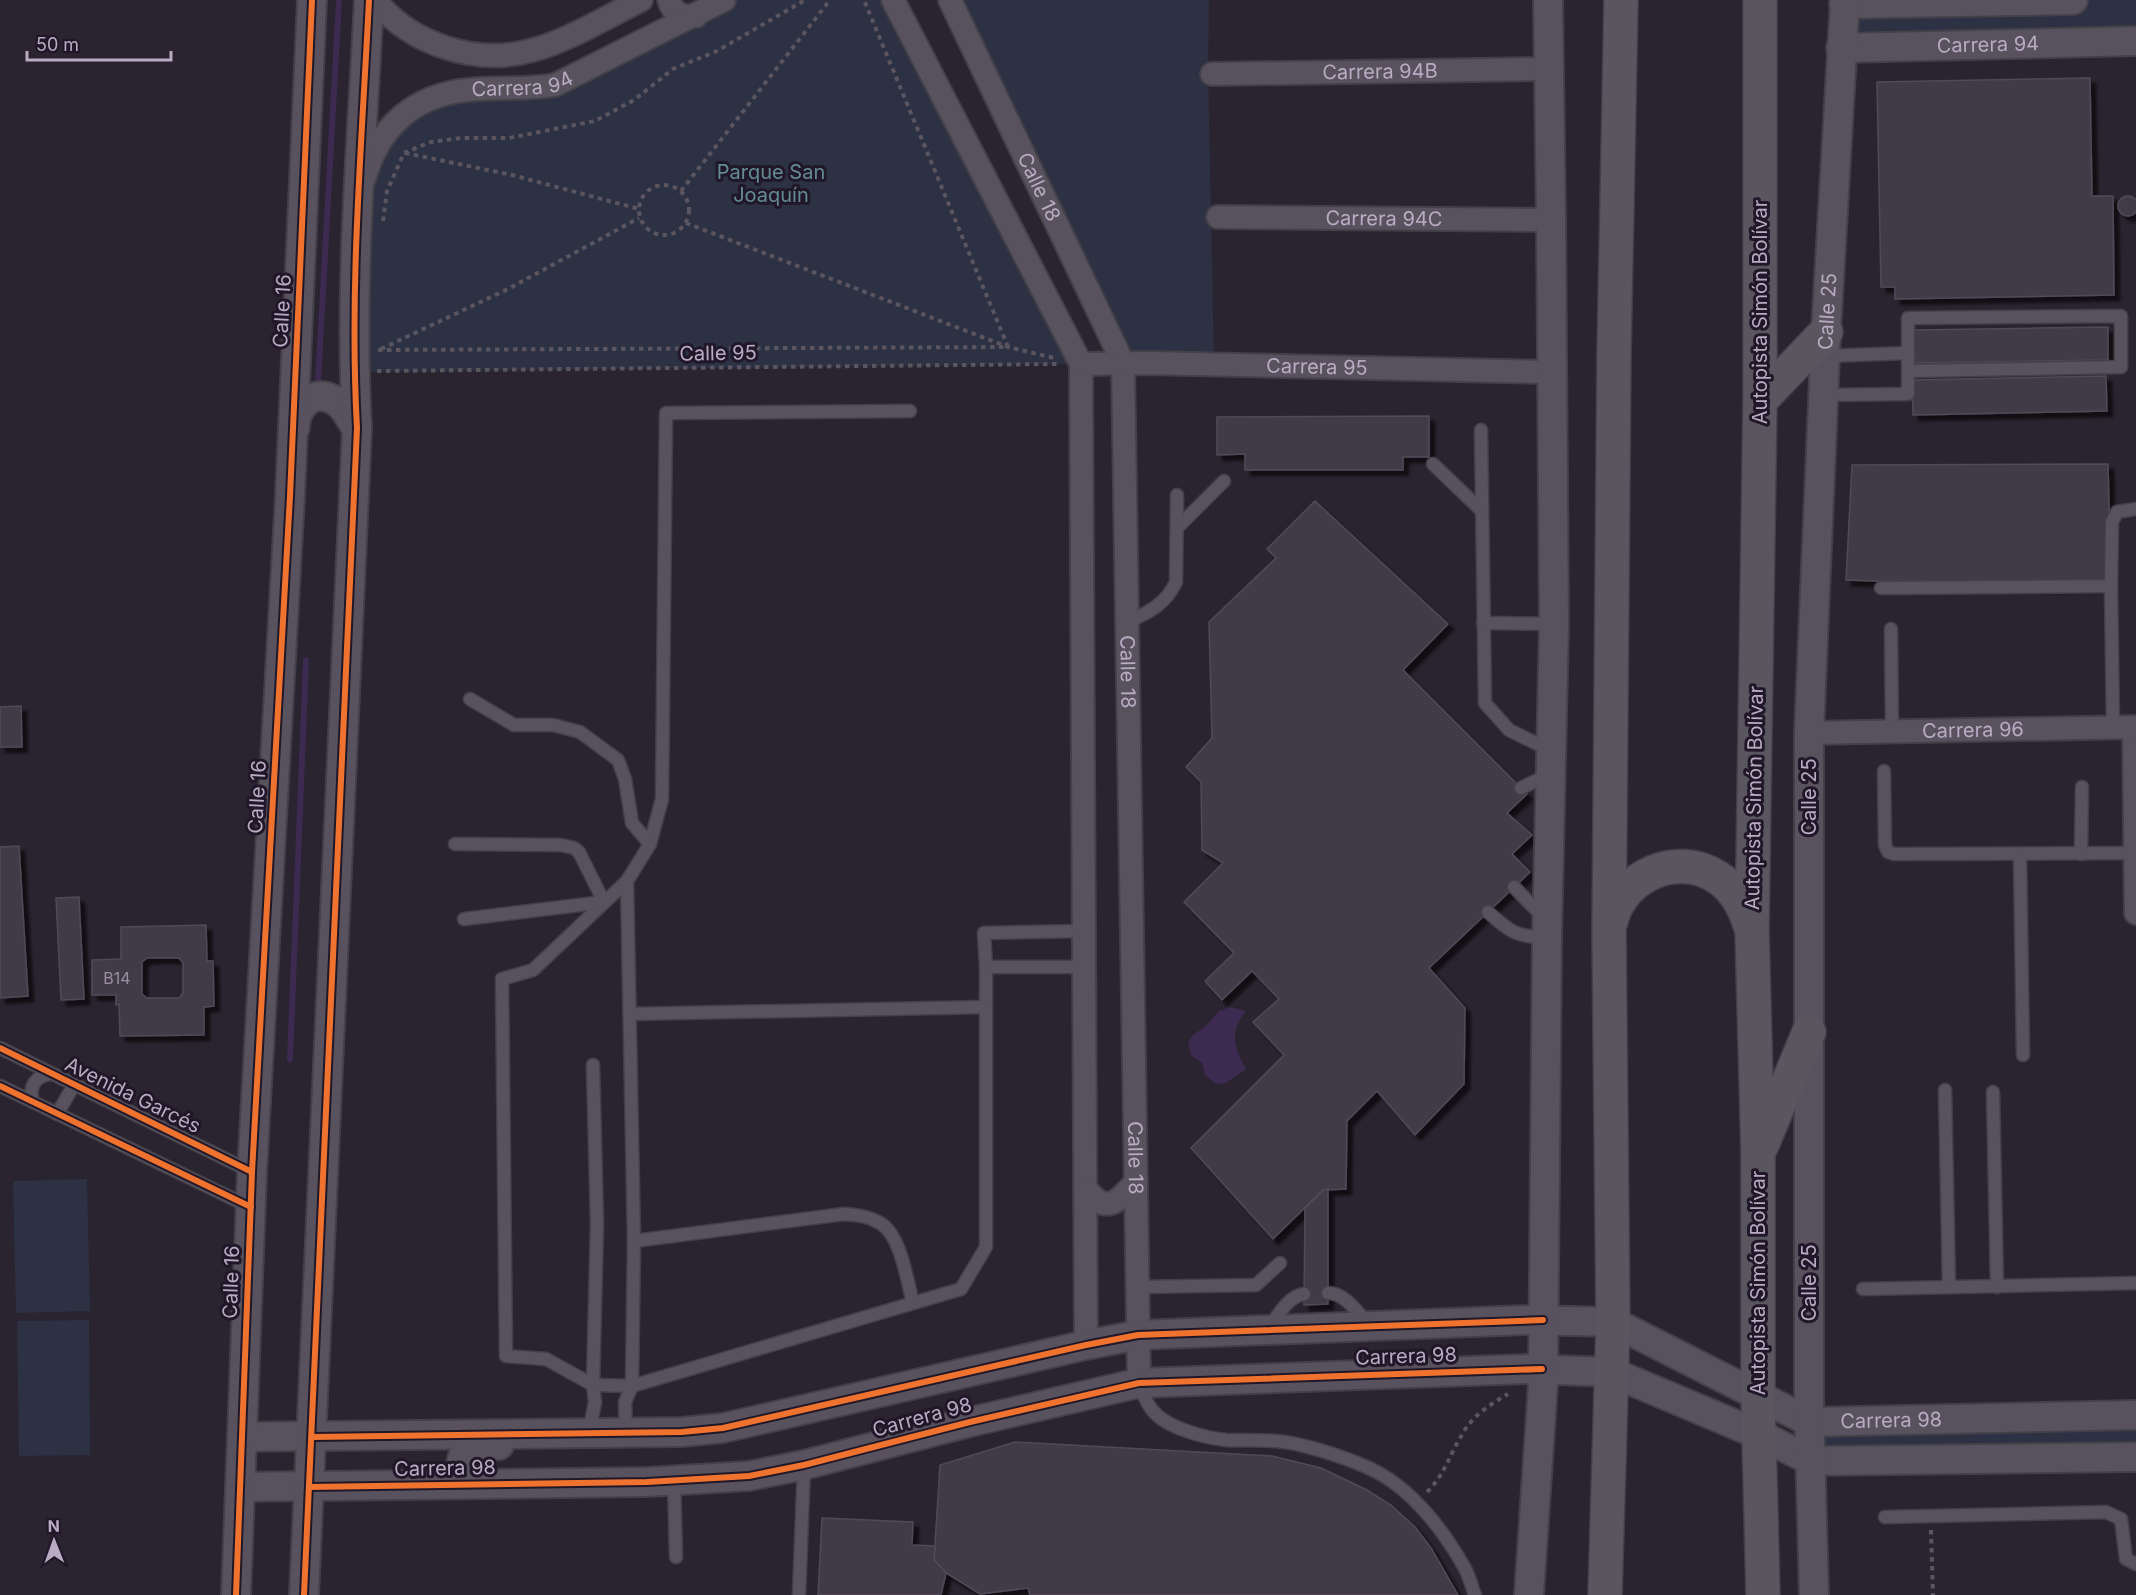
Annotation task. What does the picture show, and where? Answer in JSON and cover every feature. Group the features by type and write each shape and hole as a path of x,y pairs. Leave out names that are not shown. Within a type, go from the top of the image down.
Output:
{"highway":[{"path":"1605,1595 1613,1322 1610,932 1614,354 1621,0"},
{"name":"Autopista Simón Bolívar","path":"1761,0 1760,401 1752,931 1758,1155 1758,1397 1763,1595"},
{"path":"1760,401 1826,344"},
{"path":"1610,932 1616,906 1631,885 1654,871 1680,866 1706,871 1733,891 1744,908 1752,931"},
{"path":"1758,1155 1809,1032"}],"street":[{"name":"Calle 16","path":"236,1595 252,1172 290,496 312,0"},
{"path":"304,1595 313,1437 357,428 354,372 359,198 369,0"},
{"name":"Carrera 94","path":"375,0 399,25 429,42 459,52 495,56 531,51 565,38 641,0"},
{"path":"669,0 675,12 685,17 696,16"},
{"name":"Carrera 94","path":"359,198 368,166 377,147 389,128 411,108 438,95 458,91 529,89 555,85 724,0"},
{"path":"893,0 1081,364 1086,1345"},
{"name":"Calle 18","path":"950,0 1123,363 1139,1383"},
{"path":"1529,1595 1542,1369 1547,929 1554,624 1548,0"},
{"path":"1844,2 2073,0"},
{"name":"Calle 25","path":"1814,1595 1810,1422 1809,733 1844,2"},
{"name":"Carrera 94","path":"1841,48 2136,41"},
{"name":"Carrera 94B","path":"1212,74 1549,69"},
{"name":"Carrera 94C","path":"1218,217 1551,220"},
{"name":"Carrera 95","path":"1081,364 1551,372"},
{"path":"290,496 296,416 301,406 315,398 331,398 340,404 357,428"},
{"path":"2127,727 2135,853 2136,913"},
{"name":"Carrera 96","path":"1809,733 2127,727"},
{"path":"1085,1187 1094,1200 1114,1203 1136,1182"},
{"name":"Carrera 98","path":"242,1437 682,1432 723,1428 1138,1335 1543,1320 1613,1322 1810,1422 2136,1415"},
{"name":"Carrera 98","path":"240,1487 674,1480 749,1476 804,1466 970,1422 1139,1383 1542,1369 1611,1372 1760,1435 1812,1461 2136,1457"},
{"path":"483,1484 467,1480 463,1475 461,1461 466,1452 473,1447 523,1444 532,1434"}],"lane":[{"path":"1824,395 1908,394 1908,371 1908,353 1908,318 2121,316 2121,367 1908,371"},
{"path":"1826,344 1908,353"},
{"path":"910,411 666,413 662,799 650,844 627,881 533,970 502,979 506,1356 546,1359 593,1385 632,1386 961,1289 986,1247 984,933 1084,932"},
{"path":"1481,430 1485,704 1509,730 1550,762 1521,788"},
{"path":"1433,464 1482,511"},
{"path":"1178,527 1224,481"},
{"path":"1127,622 1150,612 1164,601 1176,582 1178,569 1177,495"},
{"path":"2127,727 2111,586 2112,522 2117,512 2136,509"},
{"path":"1881,588 2111,586"},
{"path":"1483,623 1554,624"},
{"path":"1891,629 1892,731"},
{"path":"470,699 514,724 553,726 580,732 618,760 625,779 632,823 650,844"},
{"path":"1884,771 1885,845 1888,852 1894,854 2135,853"},
{"path":"2081,854 2082,787"},
{"path":"455,844 561,845 574,848 585,861 604,902"},
{"path":"2020,854 2023,1055"},
{"path":"626,1433 625,1402 632,1386 634,1241 627,881"},
{"path":"1488,912 1515,934 1533,937 1547,929 1514,887"},
{"path":"464,919 604,902"},
{"path":"986,967 1084,967"},
{"path":"630,1014 986,1007"},
{"name":"Avenida Garcés","path":"0,1048 252,1172"},
{"path":"589,1433 595,1402 593,1385 597,1224 594,1065"},
{"path":"33,1102 30,1094 36,1079 44,1074 52,1074"},
{"path":"57,1114 74,1085"},
{"path":"0,1086 251,1207"},
{"path":"1945,1090 1949,1287"},
{"path":"1993,1092 1998,1287"},
{"path":"634,1241 844,1214 864,1216 882,1223 895,1238 913,1303"},
{"path":"1137,1287 1256,1285 1281,1263"},
{"path":"1863,1288 1998,1287 2136,1282"},
{"path":"1328,1293 1345,1299 1371,1327"},
{"path":"1266,1330 1291,1300 1304,1294"},
{"path":"1139,1383 1154,1413 1180,1429 1226,1440 1251,1439 1287,1442 1333,1455 1377,1472 1416,1503 1434,1522 1465,1567 1475,1595"},
{"path":"799,1595 804,1466"},
{"path":"674,1480 676,1557"},
{"path":"1885,1516 2106,1512 2121,1519 2126,1559 2136,1564"}],"path":[{"path":"381,231 387,191 404,153 431,142 461,138 509,138 595,121 634,100 673,69 717,51 805,0"},
{"path":"681,191 830,0"},
{"path":"864,0 1008,347"},
{"path":"404,153 513,175 639,209"},
{"path":"663,185 681,191 689,206 686,223 680,230 663,236 647,229 639,219 641,200 654,187 663,185"},
{"path":"377,350 508,289 639,219"},
{"path":"686,223 1008,347 1081,364"},
{"path":"377,350 378,342"},
{"path":"377,350 1008,347"},
{"path":"1416,1503 1445,1471 1463,1433 1475,1416 1517,1389"},
{"path":"1930,1516 1934,1595"}],"green space":[{"name":"Parque San Joaquín","path":"724,0 893,0 1081,364 354,372 359,198 411,108 529,89"},
{"path":"950,0 1209,0 1208,69 1214,365 1123,363"},
{"path":"2136,0 2136,41 1841,48 1844,4"},
{"path":"87,1179 90,1311 16,1313 13,1181"},
{"path":"89,1320 90,1455 19,1456 17,1321"},
{"path":"2136,1415 2136,1457 1812,1461 1810,1422"}],"shaded area":[{"path":"1230,1007 1246,1011 1237,1026 1235,1040 1246,1069 1226,1083 1216,1084 1205,1075 1202,1063 1191,1055 1188,1042 1219,1011"}],"building":[{"path":"2090,78 2092,196 2113,196 2114,295 1895,299 1895,287 1881,287 1877,82"},
{"path":"2128,196 2135,199 2138,206 2135,213 2128,216 2121,213 2118,206 2121,199"},
{"path":"2108,327 2108,360 1915,363 1914,330"},
{"path":"2106,376 2107,411 1913,415 1912,380"},
{"path":"1429,416 1429,457 1403,457 1403,470 1245,470 1245,454 1217,455 1217,417"},
{"path":"2108,464 2111,586 2046,587 1846,580 1852,465"},
{"path":"1315,501 1448,624 1403,670 1527,794 1507,813 1532,835 1512,854 1530,872 1429,968 1465,1008 1464,1084 1415,1135 1377,1091 1347,1121 1346,1189 1323,1190 1273,1239 1191,1148 1284,1055 1253,1022 1279,999 1252,971 1222,1000 1205,981 1234,953 1184,902 1223,863 1202,850 1201,782 1186,767 1212,738 1209,622 1276,558 1267,549"},
{"path":"21,706 22,747 0,747 0,707"},
{"path":"19,846 28,996 0,998 0,847"},
{"path":"79,897 84,999 61,1000 56,898"},
{"path":"206,925 207,961 213,961 214,1006 204,1007 204,1035 120,1036 119,1004 116,1005 116,995 92,995 92,960 121,959 121,927","holes":["147,958 179,958 183,963 183,993 179,998 147,998 142,994 142,962"]},
{"path":"1328,1189 1328,1304 1304,1305 1305,1208 1323,1190"},
{"path":"1015,1442 1272,1456 1321,1468 1365,1489 1391,1505 1415,1527 1431,1548 1458,1595 1030,1595 1028,1588 980,1594 946,1573 934,1560 940,1465"},
{"path":"822,1518 913,1522 912,1545 935,1546 934,1560 946,1573 941,1595 818,1595"}],"waterway":[{"path":"318,382 339,0"},
{"path":"290,1059 306,660"}],"cycle path":[{"path":"236,1595 252,1172 290,496 312,0"},
{"path":"304,1595 357,428 355,268 369,0"},
{"path":"0,1048 252,1172"},
{"path":"0,1086 251,1207"},
{"path":"313,1437 682,1432 723,1428 1138,1335 1543,1320"},
{"path":"309,1487 647,1482 749,1476 804,1465 970,1422 1139,1383 1542,1369"}]}
